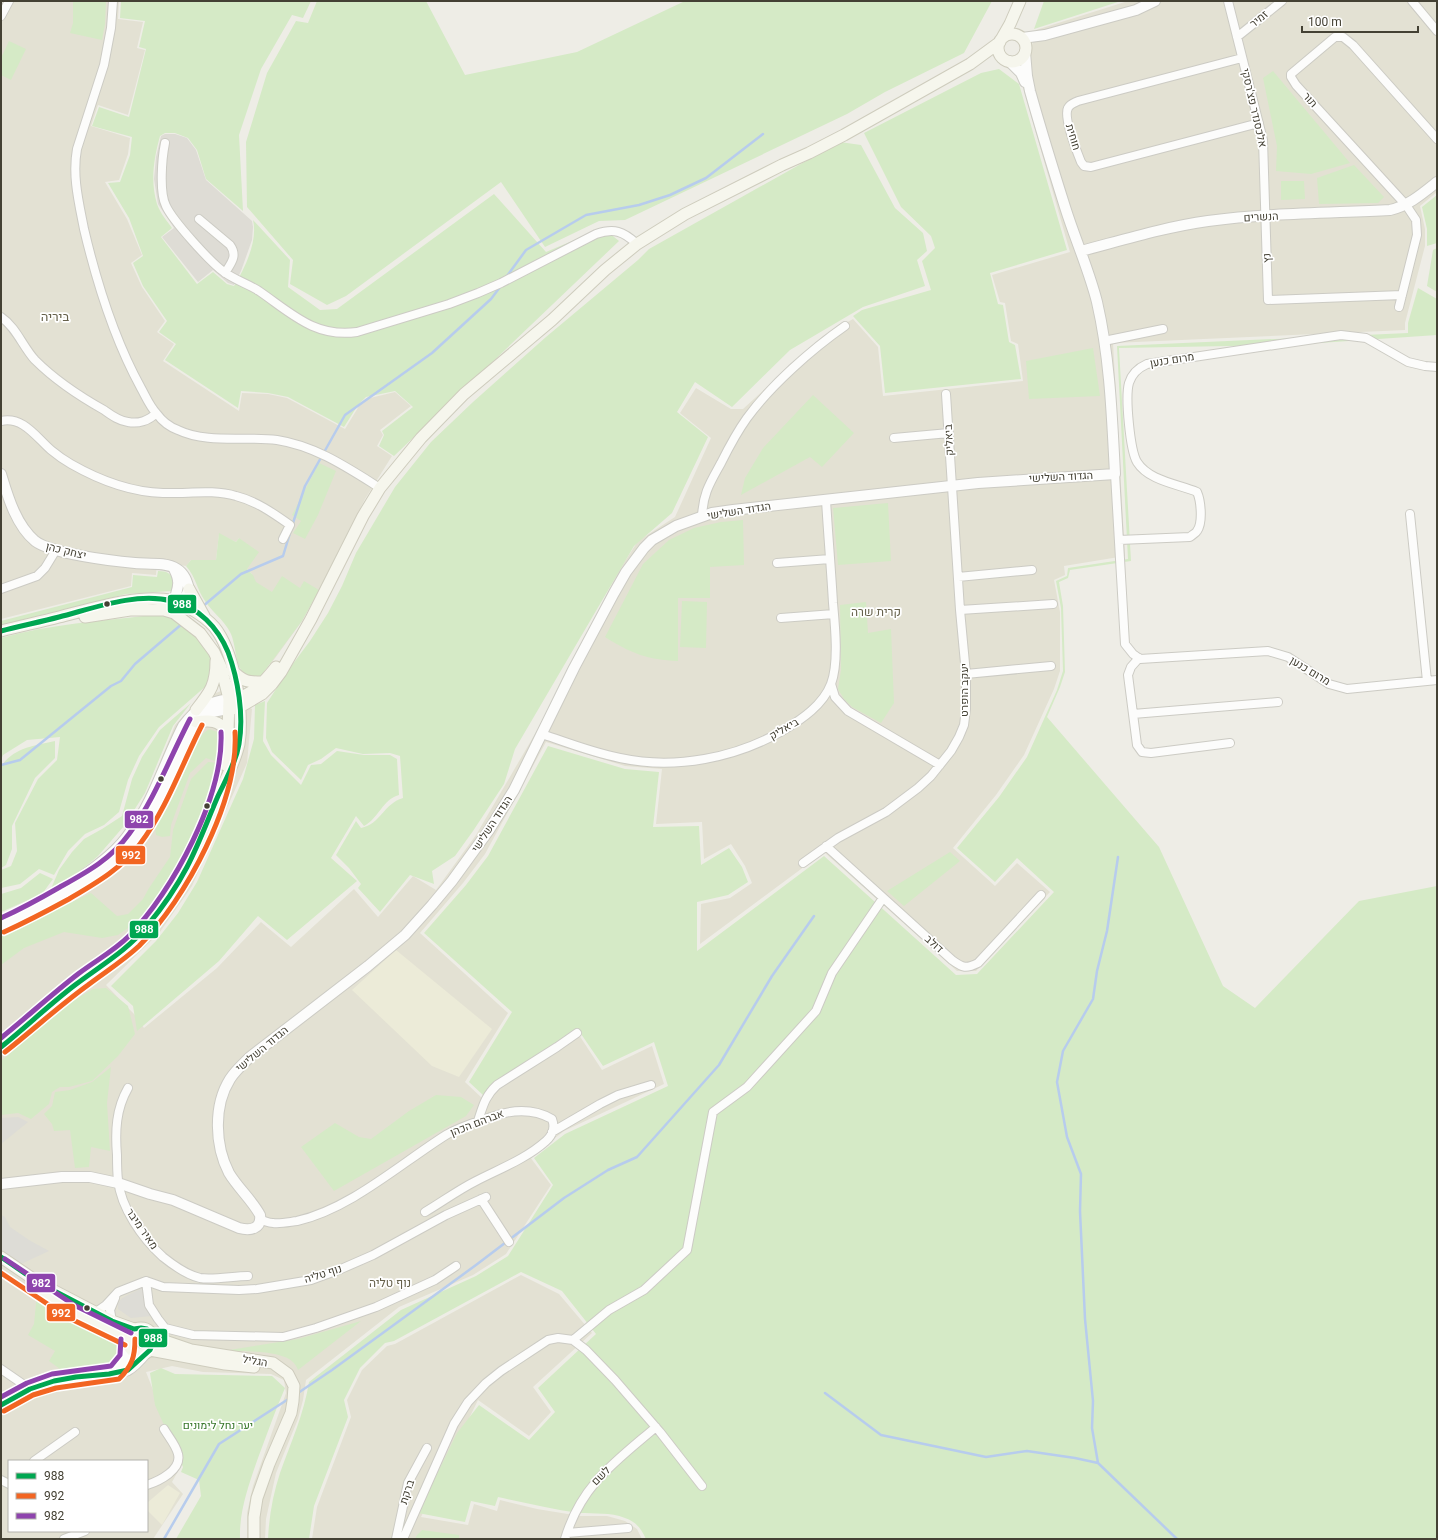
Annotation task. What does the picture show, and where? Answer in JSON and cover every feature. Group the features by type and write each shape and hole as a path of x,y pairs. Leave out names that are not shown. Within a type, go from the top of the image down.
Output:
{"main road":[{"path":"970,64 985,59 1017,61 1021,58 1026,50 1017,24 1019,4"},
{"path":"1006,60 998,50 1000,40 1010,24 1019,4"},
{"path":"234,703 262,694 272,684 311,619 356,529 380,488 421,438 464,394 552,320 605,270 637,244 685,214 809,153 970,64 1004,36 1012,34 1021,37"},
{"path":"1,1048 75,985 133,941 161,908 186,871 203,836 230,771 238,744 232,670 229,658 218,632 204,616 189,590"},
{"path":"1,630 129,601 153,599 204,616"},
{"path":"177,606 200,633 216,656 234,703 228,732 230,745 219,795"},
{"path":"196,710 214,684 216,656"},
{"path":"234,703 257,688 278,665 287,659"},
{"path":"232,670 244,680 249,682 262,682"},
{"path":"196,722 211,720 222,725 228,732"},
{"path":"1,1257 39,1283 112,1321 130,1338 134,1352 148,1352 153,1344 153,1337 149,1330 145,1328 137,1328 130,1338"},
{"path":"1,1265 71,1311 130,1338"},
{"name":"הגליל","path":"153,1337 191,1350 273,1363 288,1374 294,1386"},
{"name":"הגליל","path":"148,1352 268,1369 280,1375 294,1386"},
{"path":"254,1539 254,1517 257,1498 290,1413 293,1401 294,1386"}],"street":[{"path":"1,16 9,1"},
{"path":"113,1 109,40 104,65 77,149 75,162 76,184 88,247 109,315 132,371 156,413 170,426 195,436 276,440 309,448 332,459 380,488"},
{"path":"1021,37 1045,35 1136,10 1155,1"},
{"name":"אלכסנדר פצ'רסקי","path":"1228,1 1264,148 1265,216"},
{"name":"זמיר","path":"1237,37 1282,1"},
{"path":"1412,1 1437,30"},
{"path":"1045,35 1034,41 1026,50 1026,70 1030,91 1065,208 1094,292 1104,341 1112,411 1125,644 1133,654 1139,658 1131,667 1128,675 1137,745 1142,752 1151,752 1230,743"},
{"name":"תור","path":"1398,307 1417,235 1416,220 1406,205 1296,85 1291,77 1292,74 1335,37 1344,37 1353,45 1437,139"},
{"name":"חוחית","path":"1242,58 1078,101 1069,106 1067,110 1067,119 1081,162 1084,166 1091,167 1259,123"},
{"path":"1006,60 1021,73 1030,91"},
{"path":"165,143 162,155 163,197 165,205 171,215 214,264 225,273 234,279 258,290 292,316 318,329 345,334 357,332 435,308 478,293 501,283 601,232 615,230 624,234 637,244"},
{"name":"הנשרים","path":"1081,251 1186,225 1234,218 1390,210 1406,205 1437,182"},
{"name":"נץ","path":"1265,216 1268,300 1402,295"},
{"path":"199,218 234,250 235,254 225,273"},
{"path":"1,317 10,326 23,346 34,359 47,371 88,401 117,418 129,423 144,421 156,413"},
{"path":"702,517 706,491 735,436 748,417 764,398 790,372 822,342 845,326"},
{"path":"1104,341 1163,329"},
{"name":"מרום כנען","path":"1119,540 1190,537 1197,531 1200,524 1200,500 1196,492 1158,478 1137,462 1132,447 1127,400 1129,384 1132,376 1138,368 1147,364 1341,335 1366,338 1408,362 1437,367"},
{"name":"ביאליק","path":"946,394 951,486"},
{"path":"1,421 12,420 25,425 52,450 69,463 106,481 145,491 164,493 215,492 247,500 266,509 290,524 283,539"},
{"path":"894,438 948,433"},
{"name":"יצחק כהן","path":"1,474 14,510 24,528 41,544 56,550 110,561 161,564 173,567"},
{"name":"הגדוד השלישי","path":"261,1220 257,1210 232,1177 223,1158 218,1117 223,1092 229,1080 250,1057 368,966 405,935 452,881 489,830 514,790 574,668 629,567 652,540 676,526 712,513 733,510 951,486 1115,474"},
{"name":"יעקב הופרט","path":"803,864 826,846 886,812 918,788 940,765 956,742 964,725 966,709 966,674 951,486"},
{"name":"ביאליק","path":"542,734 594,752 621,758 668,763 708,758 731,753 782,731 801,720 824,696 831,684 835,671 834,614 826,500"},
{"path":"1410,514 1427,681"},
{"path":"1,589 37,576 45,568 56,550"},
{"path":"777,563 830,559"},
{"path":"173,567 181,572 186,579 189,590 177,606"},
{"path":"173,567 179,578 177,606"},
{"path":"958,577 1032,570"},
{"path":"960,610 1053,604"},
{"path":"781,618 834,614"},
{"name":"מרום כנען","path":"1139,658 1268,651 1288,657 1329,684 1347,689 1437,680"},
{"path":"966,674 1051,666"},
{"path":"831,684 835,697 848,711 940,765"},
{"path":"38,908 95,867 121,845 138,821 183,726 196,710 212,702 234,703"},
{"path":"1133,714 1278,702"},
{"path":"1,926 38,908 100,874 120,855 138,835 163,790 180,752 196,722 210,713 234,703"},
{"name":"דולב","path":"826,846 952,960 962,967 970,967 978,963 1041,895"},
{"path":"573,1340 609,1310 644,1290 687,1250 713,1112 747,1087 816,1012 832,973 883,898"},
{"path":"478,1121 483,1104 489,1093 497,1085 557,1048 577,1033"},
{"path":"425,1212 475,1182 501,1170 547,1141 552,1132 600,1104 618,1095 651,1085"},
{"name":"מאיר מיבר","path":"128,1088 121,1100 116,1119 116,1143 118,1183 129,1213 156,1250 169,1262 184,1271 200,1278 248,1276"},
{"name":"אברהם הכהן","path":"261,1220 273,1224 290,1222 309,1218 328,1211 348,1200 446,1135 466,1125 513,1110 544,1114 552,1119 554,1125 552,1132"},
{"path":"1,1184 62,1177 90,1177 118,1183 179,1202 239,1228 248,1230 254,1229 261,1220"},
{"name":"נוף טליה","path":"146,1281 163,1287 239,1290 265,1288 311,1280 342,1270 373,1255 446,1214 484,1198 509,1242"},
{"path":"96,1312 106,1305 118,1292 146,1281 150,1305 158,1320 165,1328 192,1335 283,1337 323,1326 376,1307 435,1280 456,1266"},
{"path":"112,1321 110,1310 118,1292"},
{"path":"115,1373 124,1362 128,1354 130,1338"},
{"path":"403,1539 454,1424 475,1392 501,1371 548,1340 558,1338 573,1340 586,1350 615,1380 656,1427 702,1486"},
{"path":"1,1405 30,1389 54,1381 128,1370 148,1352"},
{"path":"1,1369 30,1389"},
{"name":"לשם","path":"566,1536 580,1503 593,1484 603,1473 656,1427"},
{"path":"148,1484 163,1477 172,1470 178,1461 178,1454 164,1429"},
{"path":"35,1460 75,1432"},
{"name":"ברקת","path":"396,1539 408,1483 427,1448"},
{"path":"566,1536 628,1528"},
{"path":"64,1539 82,1532"}],"shaded area":[{"name":"ביריה","path":"1,1 119,1 118,19 143,22 137,48 145,50 128,115 98,105 91,126 130,138 128,154 119,180 105,182 127,219 142,255 131,263 142,287 165,321 157,332 174,344 163,361 239,411 242,393 268,394 287,398 345,429 359,406 366,399 395,392 411,406 380,430 383,435 377,446 392,456 365,499 302,621 270,665 252,574 247,569 239,538 236,542 219,534 216,560 191,560 186,566 157,561 156,575 132,573 131,586 1,619"},
{"path":"1128,1 1437,1 1437,192 1420,206 1425,229 1425,246 1405,323 1405,330 1113,343 1125,556 1064,566 1065,575 1054,580 1060,612 1060,671 1054,689 1024,755 996,795 953,848 995,886 1017,863 1050,892 976,971 957,971 824,852 700,944 701,904 730,898 752,883 745,866 731,844 704,859 702,822 656,824 662,769 625,766 546,742 485,854 463,883 420,933 508,1013 465,1082 483,1099 579,1035 602,1070 652,1046 664,1084 564,1131 530,1157 551,1185 506,1254 473,1275 399,1307 306,1380 298,1419 276,1473 266,1519 265,1539 247,1539 247,1513 253,1486 286,1393 284,1380 271,1374 203,1372 172,1366 146,1372 182,1464 172,1482 183,1494 153,1539 1,1539 1,919 17,913 59,891 89,869 121,836 145,799 175,725 198,700 221,691 252,709 247,763 192,886 160,932 106,985 134,1014 144,1028 217,968 261,922 291,947 354,889 378,917 413,876 436,890 476,835 539,727 618,572 638,541 675,517 711,438 680,413 696,388 731,409 743,409 823,336 853,319 878,347 883,396 1023,381 1018,344 1011,341 1005,303 1000,302 992,275 1070,252 1022,84 1036,30"},
{"path":"165,134 175,134 187,138 196,150 206,180 252,221 252,240 241,271 234,285 228,283 213,270 198,282 162,237 174,228 158,204 154,179 156,157 161,136"},
{"path":"396,950 492,1029 459,1077 432,1066 352,990"},
{"path":"18,1117 28,1122 1,1144 1,1118"},
{"path":"1,1215 5,1217 10,1227 49,1251 21,1264 1,1250"},
{"path":"521,1275 559,1294 592,1333 533,1387 551,1412 529,1436 478,1400 421,1517 468,1525 474,1504 497,1511 500,1500 537,1509 580,1516 607,1516 625,1521 637,1529 642,1539 312,1539 317,1507 351,1417 347,1400 362,1370 387,1346 395,1344"},
{"path":"142,1288 152,1316 131,1318 118,1309 118,1304 121,1299"},
{"path":"168,1485 180,1493 162,1525 148,1511 148,1502"}],"green space":[{"path":"73,1 106,1 105,24 102,40 70,33 73,23"},
{"path":"121,1 311,1 303,18 292,15 261,69 239,135 243,211 206,179 197,150 188,138 175,133 165,133 160,136 153,178 155,195 158,207 172,228 161,237 197,284 213,272 227,284 234,286 250,254 254,237 253,220 290,260 288,287 320,310 337,309 494,194 546,252 603,228 619,241 394,456 379,446 384,435 382,431 413,407 395,391 366,397 358,405 344,427 288,397 268,393 241,391 238,408 165,360 176,344 159,332 167,321 143,286 133,263 143,256 129,218 108,183 120,182 130,155 132,137 92,126 99,107 129,117 146,49 139,47 145,21 120,18"},
{"path":"317,1 426,1 465,75 577,52 685,1 992,1 964,53 885,92 847,114 625,220 599,221 545,247 501,182 346,296 327,305 290,284 293,260 247,207 246,142 267,73 296,21 308,23"},
{"path":"1044,1 1121,1 1034,29"},
{"path":"9,41 26,49 11,80 1,75 1,58"},
{"path":"999,69 1019,84 1067,250 990,273 998,304 1003,305 1009,342 1015,345 1021,379 885,393 880,346 853,316 862,310 931,290 922,261 935,248 931,236 901,207 864,133 981,73"},
{"path":"1273,71 1350,163 1311,174 1276,171 1277,146 1263,78"},
{"path":"840,142 861,145 895,208 923,233 927,251 917,260 925,286 863,307 790,350 732,407 695,382 677,412 708,437 672,513 634,546 515,749 504,784 455,856 432,871 434,884 410,875 380,912 358,888 361,884 349,868 336,855 356,821 361,828 368,826 396,801 403,798 400,756 390,753 363,754 336,748 321,759 308,765 301,780 272,752 266,738 267,703 328,613 342,586 356,553 395,487 431,442 473,402 649,249"},
{"path":"1354,165 1384,197 1378,203 1319,204 1317,178"},
{"path":"1281,181 1304,181 1305,199 1281,200"},
{"path":"1437,195 1437,243 1427,246 1427,229 1422,207"},
{"path":"1437,248 1437,292 1427,286 1433,250"},
{"path":"1418,288 1437,299 1437,335 1290,345 1119,348 1131,561 1070,570 1068,578 1059,582 1063,606 1065,672 1047,717 1159,847 1223,986 1255,1008 1359,901 1437,886 1437,1539 646,1539 635,1524 619,1516 579,1513 498,1497 495,1506 471,1501 465,1522 418,1513 457,1433 479,1405 529,1440 555,1412 538,1388 596,1334 562,1291 521,1272 394,1341 385,1343 360,1368 344,1400 348,1417 314,1506 309,1539 268,1539 270,1514 275,1489 301,1417 309,1382 401,1310 476,1276 508,1256 553,1185 534,1158 565,1134 668,1086 654,1042 603,1066 579,1031 483,1095 469,1082 512,1012 424,933 466,885 488,856 548,746 625,769 659,772 653,827 699,826 701,865 729,848 742,867 748,882 728,895 697,902 697,951 824,856 956,975 977,974 1054,892 1017,858 995,882 957,848 999,797 1027,757 1057,690 1063,671 1061,608 1056,581 1067,576 1068,568 1128,559 1117,346 1408,333 1408,323"},
{"path":"1093,348 1100,396 1029,399 1026,361"},
{"path":"813,395 854,433 822,467 810,457 741,495 745,478 763,448"},
{"path":"319,463 336,471 318,515 305,539 293,533 301,521 292,515"},
{"path":"888,503 891,561 838,565 833,508"},
{"path":"743,520 744,565 710,567 710,598 678,598 678,661 657,659 640,655 605,637 643,564 669,540 694,528 721,522"},
{"path":"219,533 236,542 239,538 259,552 247,569 253,575 256,582 272,592 282,576 300,588 304,581 319,590 302,621 260,677 249,676 240,669 230,632 205,601 186,566 191,560 216,560"},
{"path":"158,571 167,572 172,577 175,582 172,591 126,594 1,625 1,621 132,587 133,575 157,577"},
{"path":"682,601 707,602 706,648 680,647"},
{"path":"866,602 868,633 891,629 894,703 881,723 852,707 844,699 838,689 841,670 840,605"},
{"path":"152,615 170,617 191,626 214,658 214,671 206,686 159,727 139,756 128,780 119,812 104,825 85,834 68,851 54,875 39,869 20,884 1,888 1,870 11,866 17,851 15,823 38,779 57,760 60,737 27,740 3,755 1,760 1,638 57,626"},
{"path":"265,701 263,741 271,755 301,785 311,765 321,764 337,751 364,755 390,755 397,759 399,795 393,797 369,823 364,826 356,816 331,858 357,881 287,940 258,916 219,961 137,1031 133,1006 111,986 156,941 178,913 197,882 243,779 254,739 255,705"},
{"path":"191,703 173,726 145,793 124,826 98,856 79,872 50,891 59,870 84,839 122,816 132,779 142,757 160,730"},
{"path":"209,729 226,737 224,764 206,758 190,773 171,825 170,836 162,837 156,835 155,828 175,792 195,745 203,734"},
{"path":"55,741 55,758 35,778 12,826 12,849 6,865 1,868 1,767 11,755 18,751"},
{"path":"208,762 219,763 199,829 187,860 167,894 138,921 118,935 102,938 64,932 24,948 1,965 1,935 91,893 117,916 128,914 143,899 170,857 173,830 191,779"},
{"path":"950,852 960,861 904,906 887,891"},
{"path":"40,873 53,879 42,894 1,912 1,894 21,888"},
{"path":"106,988 128,1006 135,1034 118,1056 92,1081 69,1087 60,1087 52,1092 49,1104 31,1119 18,1113 1,1115 1,1061 68,1004 93,989"},
{"path":"111,1067 107,1103 110,1151 91,1147 89,1167 75,1168 70,1130 54,1131 52,1124 44,1114 52,1106 55,1092 70,1090 92,1082"},
{"path":"436,1095 461,1097 474,1105 466,1116 334,1191 301,1147 335,1123 359,1137 371,1139 409,1111"},
{"path":"37,1293 117,1339 125,1350 117,1365 87,1365 60,1369 49,1361 55,1351 28,1335 34,1324"},
{"path":"361,1321 298,1370 293,1362 279,1355 260,1352 223,1351 298,1339"},
{"name":"יער נחל לימונים","path":"161,1368 175,1374 272,1376 285,1388 248,1488 241,1518 240,1539 176,1539 201,1496 199,1480 181,1472 183,1467 155,1405 150,1373"},
{"path":"422,1530 459,1535 459,1539 415,1539"}],"water":[{"path":"137,1331 145,1331 151,1337 151,1345 145,1351 137,1351 131,1345 131,1337"}],"waterway":[{"path":"507,276 526,250 586,215 639,205 670,195 706,178 763,134"},
{"path":"292,526 305,486 345,415 432,353 491,299 500,287"},
{"path":"202,607 241,574 283,556 290,533"},
{"path":"1,765 20,760 111,686 121,681 135,664 183,623"},
{"path":"1118,857 1107,931 1097,971 1093,999 1063,1051 1057,1082 1067,1137 1081,1174 1080,1211 1085,1319 1093,1401 1092,1428 1098,1463 1177,1539"},
{"path":"298,1393 476,1265 564,1198 608,1170 637,1157 719,1065 772,976 814,916"},
{"path":"825,1393 881,1435 986,1457 1027,1451 1098,1463"},
{"path":"164,1539 219,1444 290,1398"}],"transit line":[{"name":"988","path":"1,631 115,602 144,598 172,601 182,604 199,613 213,627 224,643 235,674 241,721 238,751 233,764 187,867 163,905 147,926 131,943 66,992 1,1047"},
{"name":"982","path":"1,918 89,870 106,858 122,843 147,807 190,719"},
{"name":"992","path":"4,932 53,908 89,887 108,875 133,853 150,830 158,816 174,786 202,725"},
{"name":"982","path":"1,1038 84,969 111,951 129,936 146,917 178,869 193,841 205,813 214,785 220,757 221,732"},
{"name":"992","path":"5,1052 67,1001 120,962 139,946 157,926 191,876 219,817 228,788 234,759 235,732"},
{"name":"988","path":"1,1257 39,1283 112,1321 134,1329 147,1329 152,1334 154,1341 150,1350 128,1370 54,1381 30,1389 1,1405"},
{"name":"982","path":"5,1259 74,1305 131,1333"},
{"name":"992","path":"1,1273 67,1317 125,1345"},
{"name":"982","path":"1,1397 27,1383 52,1374 111,1366 120,1355 121,1339"},
{"name":"992","path":"4,1411 33,1395 56,1388 119,1379 127,1370 132,1361 135,1339"}],"district":[{"name":"ביריה","path":"55,316"},
{"name":"קרית שרה","path":"876,612"},
{"name":"נוף טליה","path":"390,1283"}]}
